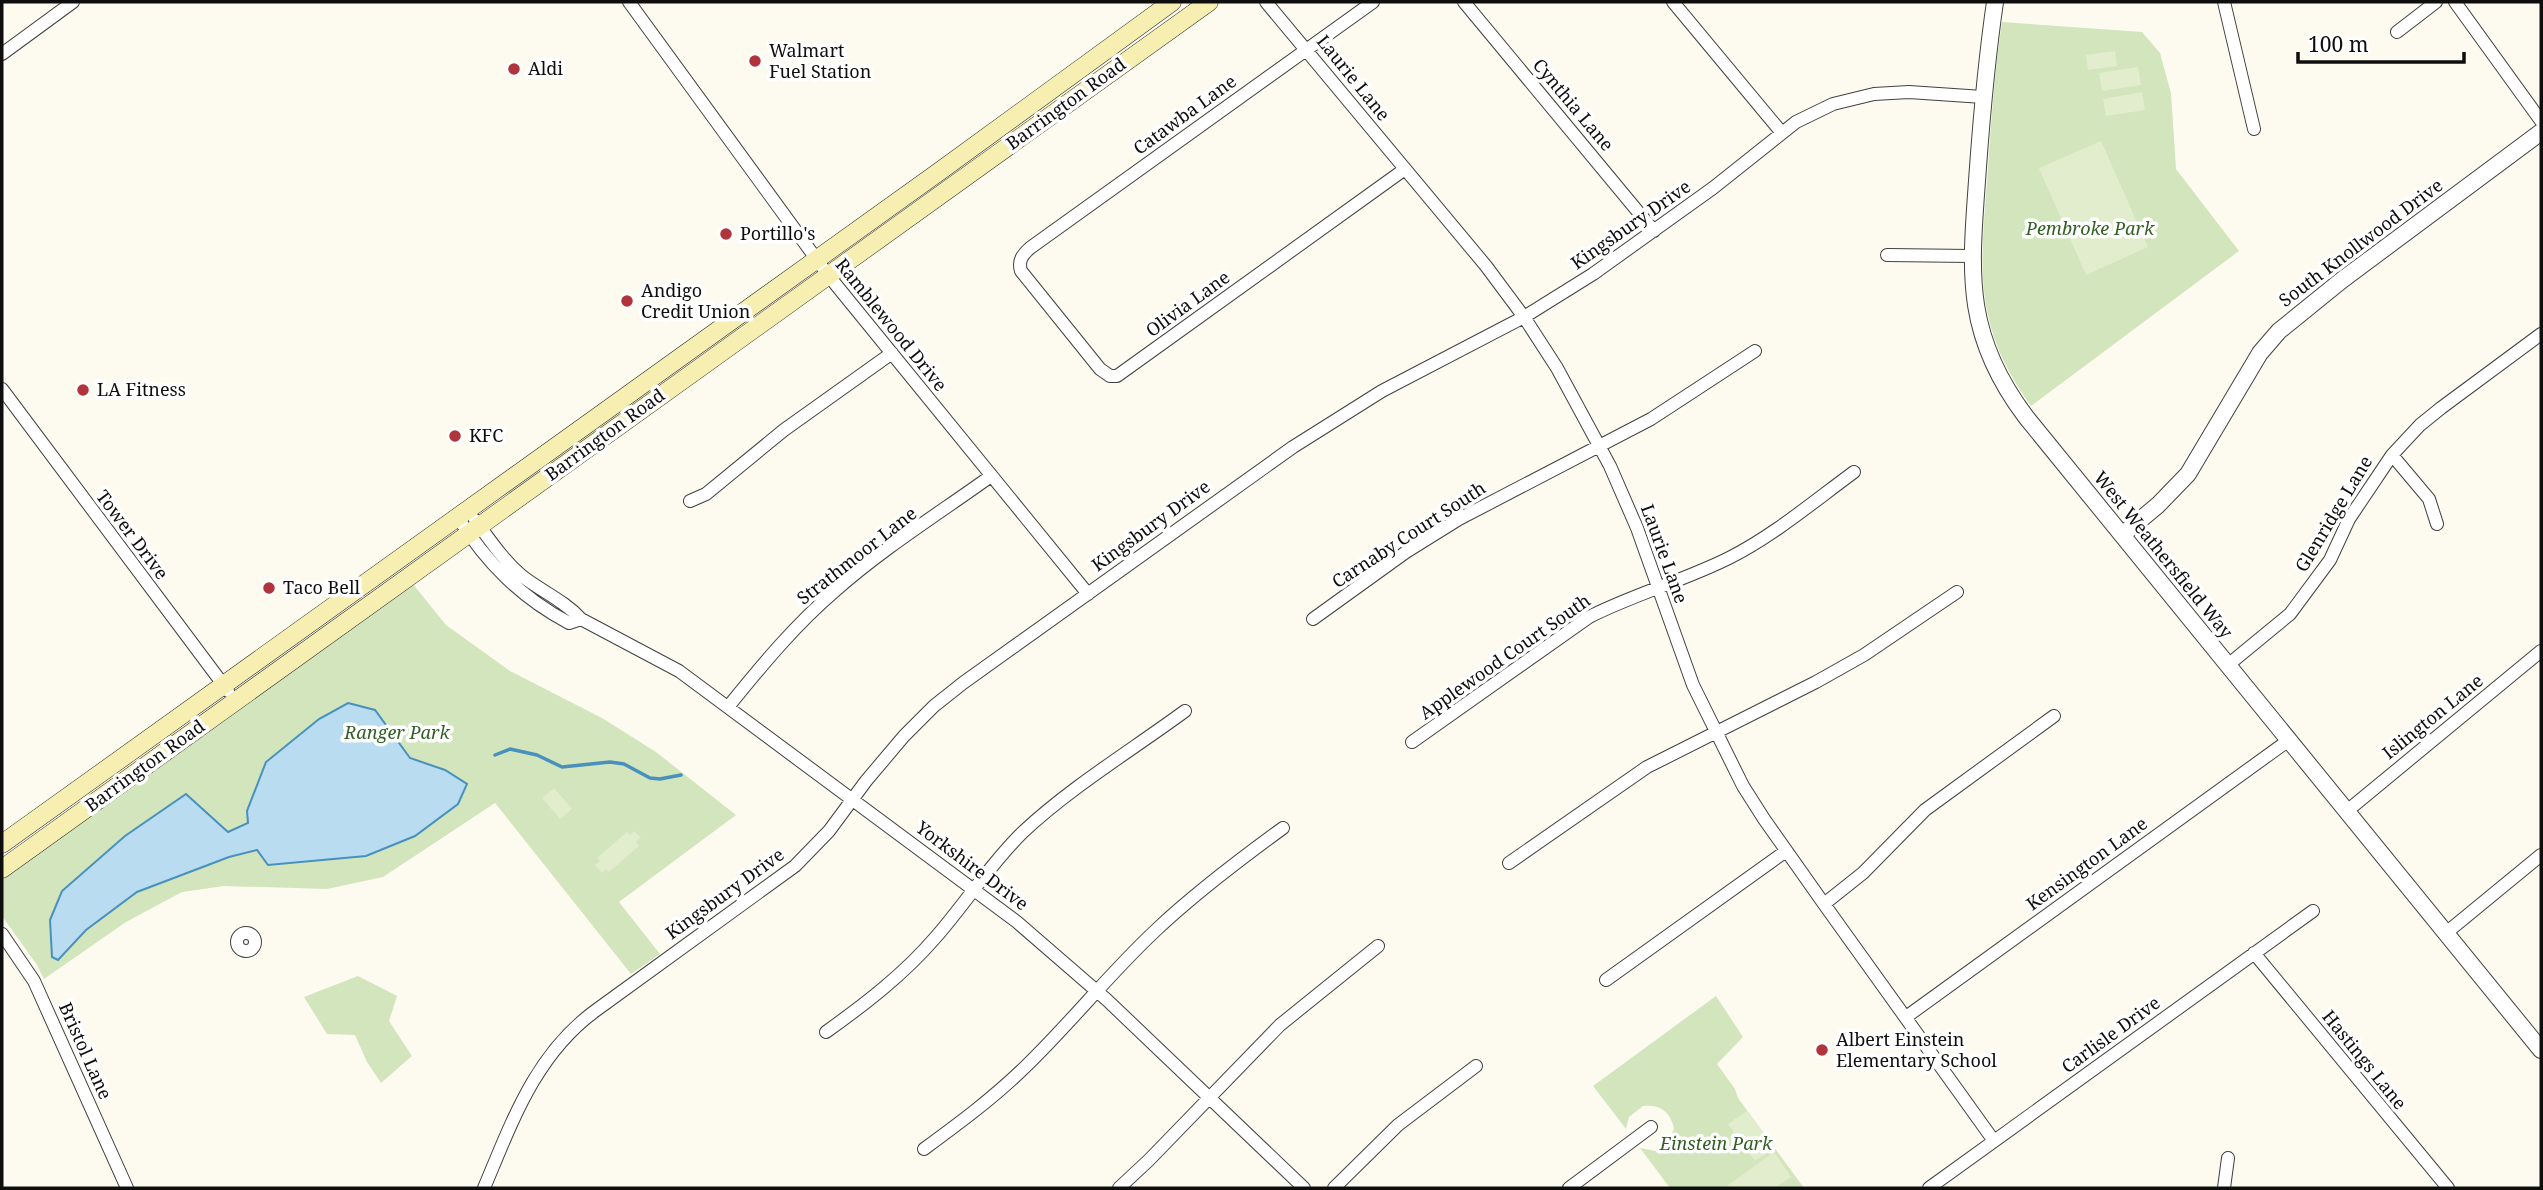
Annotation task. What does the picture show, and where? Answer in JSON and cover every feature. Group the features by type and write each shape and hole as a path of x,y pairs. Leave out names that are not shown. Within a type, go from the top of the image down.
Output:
{"main road":[{"name":"Barrington Road","path":"2,844 1172,2"},
{"name":"Barrington Road","path":"2,869 1209,2"}],"street":[{"path":"2,54 73,2"},
{"name":"Ramblewood Drive","path":"629,2 828,275 1088,594"},
{"name":"Laurie Lane","path":"1266,2 1486,266 1524,317 1563,378 1600,446 1637,528 1693,685 1743,786 1786,851 1994,1141"},
{"name":"Catawba Lane","path":"1020,260 1030,248 1373,2"},
{"name":"Cynthia Lane","path":"1464,2 1654,230"},
{"path":"1674,2 1782,133"},
{"name":"West Weathersfield Way","path":"1995,2 1983,97 1971,256 1976,311 1986,347 2000,379 2026,417 2541,1050"},
{"path":"2224,2 2254,129"},
{"path":"2397,33 2437,2"},
{"path":"2455,2 2541,121"},
{"name":"Kingsbury Drive","path":"484,1188 531,1081 549,1054 567,1034 589,1015 782,877 817,844 887,754 934,706 1263,467 1339,417 1419,371 1524,317 1577,285 1713,188 1782,133 1819,110 1862,96 1909,92 1983,97"},
{"name":"South Knollwood Drive","path":"2122,535 2158,505 2188,474 2260,353 2279,331 2342,279 2541,132"},
{"name":"Olivia Lane","path":"1020,260 1021,271 1100,369 1110,376 1118,376 1405,169"},
{"path":"1887,255 1971,256"},
{"name":"Glenridge Lane","path":"2228,665 2290,614 2330,560 2349,519 2392,455 2420,425 2541,334"},
{"name":"Carnaby Court South","path":"1313,619 1406,552 1459,519 1676,404 1755,351"},
{"path":"690,501 706,494 784,430 892,354"},
{"name":"Tower Drive","path":"2,389 236,701"},
{"path":"2392,455 2429,499 2437,524"},
{"name":"Applewood Court South","path":"1412,742 1589,617 1619,602 1714,566 1745,549 1854,472"},
{"name":"Strathmoor Lane","path":"729,707 765,660 838,588 991,476"},
{"name":"Yorkshire Drive","path":"462,513 474,530 488,561 519,591 569,623 581,619 663,661 975,889 1044,944 1304,1188"},
{"path":"1509,863 1632,776 1864,655 1957,592"},
{"name":"Islington Lane","path":"2347,811 2541,651"},
{"path":"827,1032 865,1004 909,965 937,936 1014,842 1043,815 1185,711"},
{"path":"1824,904 1863,873 1925,810 2054,716"},
{"name":"Kensington Lane","path":"1906,1017 2289,740"},
{"path":"924,1149 1012,1079 1096,990 1177,911 1238,860 1283,828"},
{"path":"1606,981 1786,851"},
{"path":"2446,933 2541,855"},
{"name":"Carlisle Drive","path":"1929,1188 2313,911"},
{"name":"Bristol Lane","path":"2,934 34,981 127,1188"},
{"path":"1119,1188 1280,1025 1378,946"},
{"name":"Hastings Lane","path":"2254,953 2448,1188"},
{"path":"1334,1188 1398,1125 1476,1066"},
{"path":"1569,1188 1651,1127"},
{"path":"2224,1188 2228,1158"}],"green space":[{"name":"Pembroke Park","path":"2002,22 2142,32 2160,53 2171,93 2176,169 2239,251 2031,406 1999,351 1988,315 1983,282 1984,215"},
{"path":"2115,51 2117,66 2088,70 2086,55"},
{"path":"2138,67 2141,85 2102,91 2099,73"},
{"path":"2142,92 2145,110 2106,116 2103,99"},
{"path":"2101,141 2148,247 2086,275 2039,168"},
{"name":"Ranger Park","path":"412,583 446,625 510,671 602,718 656,752 736,815 619,902 660,954 631,974 495,803 383,877 327,889 224,886 182,892 126,922 44,979 2,916 2,878"},
{"path":"554,788 572,809 560,819 542,798"},
{"path":"634,831 641,838 636,842 639,846 609,872 606,869 602,873 595,865 600,861 597,858 627,832 630,835"},
{"path":"358,976 397,996 389,1021 412,1056 381,1083 367,1062 355,1035 327,1034 304,997"},
{"name":"Einstein Park","path":"1716,996 1743,1037 1717,1064 1735,1089 1738,1098 1804,1188 1670,1188 1640,1148 1656,1151 1669,1142 1674,1128 1667,1113 1654,1106 1643,1106 1629,1117 1626,1129 1593,1086"},
{"path":"1747,1111 1774,1148 1755,1161 1728,1124"},
{"path":"1774,1152 1791,1177 1775,1188 1727,1186"}],"water":[{"path":"348,703 375,710 410,758 445,770 467,784 458,804 415,836 366,856 268,865 257,850 229,857 137,892 86,930 58,960 52,957 50,920 62,891 125,836 186,794 228,832 248,823 247,811 266,762 319,719"}],"waterway":[{"path":"495,755 510,749 537,755 562,767 610,762 624,764 650,778 681,775"}],"place":[{"name":"Walmart Fuel Station","path":"755,61"},
{"name":"Aldi","path":"514,69"},
{"name":"Portillo's","path":"726,234"},
{"name":"Andigo Credit Union","path":"627,301"},
{"name":"LA Fitness","path":"83,390"},
{"name":"KFC","path":"455,436"},
{"name":"Taco Bell","path":"269,588"},
{"name":"Albert Einstein Elementary School","path":"1822,1050"}]}
